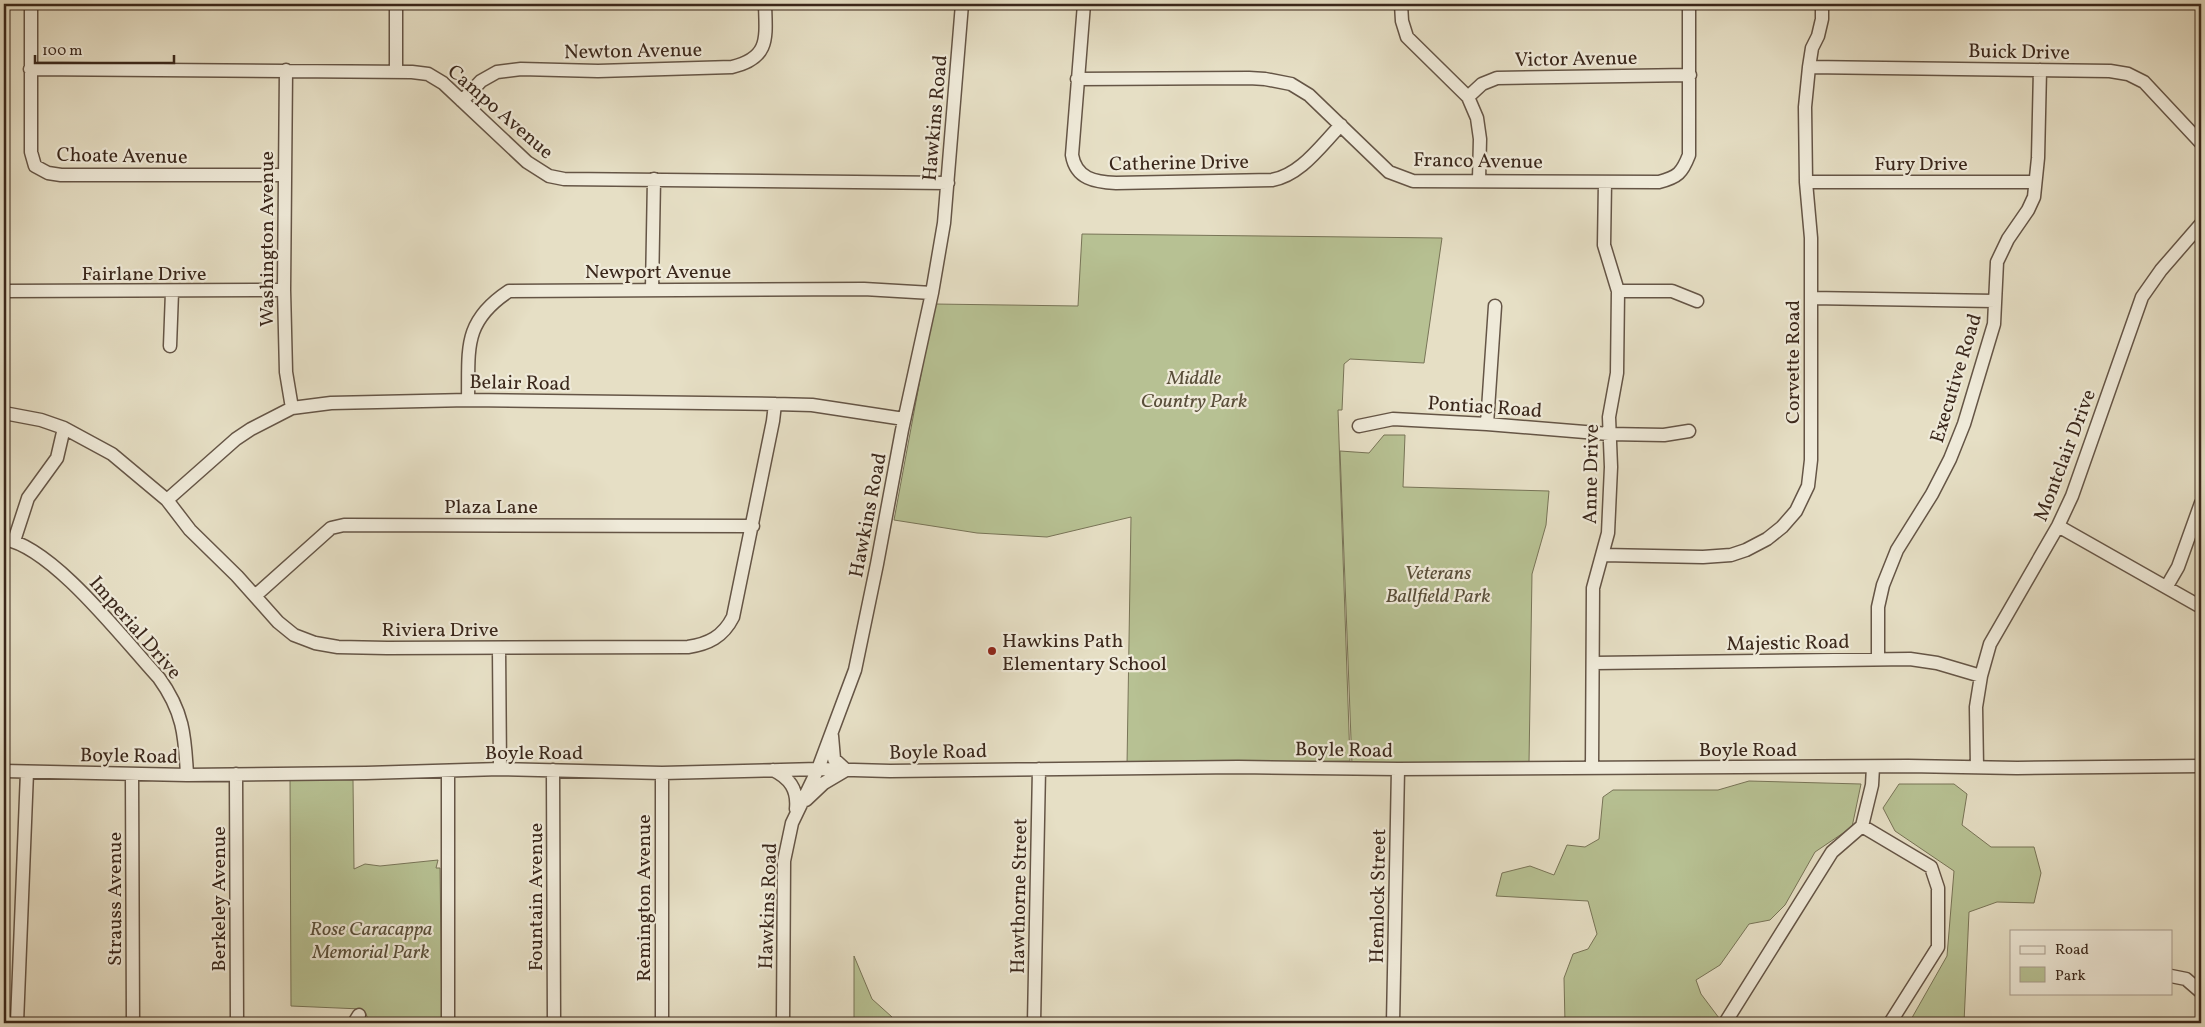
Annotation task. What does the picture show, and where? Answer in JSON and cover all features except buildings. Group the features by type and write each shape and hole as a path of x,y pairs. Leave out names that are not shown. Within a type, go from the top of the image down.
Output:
{"street":[{"name":"Choate Avenue","path":"31,4 31,152 35,166 48,173 61,175 284,175"},
{"path":"396,4 396,70"},
{"name":"Newton Avenue","path":"462,101 481,81 497,72 521,68 617,70 732,68 748,64 760,54 765,40 764,4"},
{"name":"Hawkins Road","path":"784,1023 784,861 787,840 796,812 818,769 855,670 904,419 932,293 948,183 962,4"},
{"name":"Catherine Drive","path":"1084,4 1072,155 1074,164 1086,178 1100,182 1238,181 1285,178 1295,172 1341,125"},
{"path":"1401,4 1402,20 1407,37 1468,96 1477,118 1480,139 1478,180"},
{"name":"Franco Avenue","path":"1078,79 1155,77 1265,78 1291,84 1308,95 1389,172 1413,181 1660,182 1676,177 1684,168 1688,155 1689,4"},
{"name":"Corvette Road","path":"1603,555 1703,557 1731,555 1767,539 1782,527 1796,511 1808,486 1811,460 1811,238 1806,182 1805,107 1812,48 1818,36 1822,19 1822,4"},
{"name":"Buick Drive","path":"1809,67 2110,71 2128,74 2144,82 2201,143"},
{"name":"Campo Avenue","path":"30,69 396,70 428,74 443,83 527,162 549,176 564,179 948,183"},
{"name":"Washington Avenue","path":"286,70 284,290 286,372 292,408"},
{"name":"Executive Road","path":"1878,660 1878,607 1883,585 1897,550 1932,494 1950,459 1964,424 1994,324 1997,262 2008,239 2028,210 2034,197 2040,70"},
{"name":"Victor Avenue","path":"1468,96 1482,84 1497,78 1690,75"},
{"path":"652,290 654,180"},
{"name":"Anne Drive","path":"1592,768 1593,588 1603,555 1610,521 1609,417 1617,373 1618,291 1604,244 1604,182"},
{"name":"Fury Drive","path":"1806,182 2035,182"},
{"name":"Montclair Drive","path":"1977,767 1976,707 1981,676 1990,644 2058,526 2072,496 2142,298 2161,270 2201,224"},
{"name":"Newport Avenue","path":"468,400 469,346 475,324 484,310 509,291 864,289 932,293"},
{"name":"Fairlane Drive","path":"4,291 172,292 284,290"},
{"path":"1618,291 1672,291 1696,301"},
{"path":"170,346 172,292"},
{"path":"1811,298 1995,301"},
{"path":"1487,424 1495,306"},
{"name":"Belair Road","path":"167,500 236,439 251,429 292,408 331,403 468,400 812,405 904,419"},
{"name":"Riviera Drive","path":"4,413 41,420 64,428 112,454 167,500 190,530 278,622 294,635 315,643 338,647 688,648 712,641 728,626 733,617 753,526 773,421 774,404"},
{"name":"Pontiac Road","path":"1359,426 1393,419 1487,424 1609,434 1664,435 1689,431"},
{"path":"9,540 28,498 57,458 64,428"},
{"path":"2167,586 2178,566 2201,503"},
{"name":"Plaza Lane","path":"255,596 331,528 344,525 753,526"},
{"path":"2058,526 2167,586 2201,607"},
{"name":"Imperial Drive","path":"9,540 35,552 78,588 159,678 170,693 180,715 185,738 187,775"},
{"path":"499,648 500,769"},
{"name":"Majestic Road","path":"1594,663 1910,659 1937,663 1981,676"},
{"path":"796,812 824,783 846,770 834,759 832,732"},
{"name":"Boyle Road","path":"4,771 187,775 500,769 662,773 818,769 2201,766"},
{"path":"1725,1023 1832,852 1862,826 1872,785 1873,767"},
{"name":"Hawthorne Street","path":"1034,1023 1039,769"},
{"name":"Hemlock Street","path":"1393,1023 1398,769"},
{"name":"Fountain Avenue","path":"553,770 554,1023"},
{"path":"773,770 789,780 795,790 796,812"},
{"path":"448,771 448,1023"},
{"path":"17,1023 27,772"},
{"name":"Remington Avenue","path":"662,773 662,1023"},
{"name":"Strauss Avenue","path":"132,774 133,1023"},
{"name":"Berkeley Avenue","path":"236,774 238,1023"},
{"path":"1862,826 1931,867 1938,888 1938,947 1890,1023"},
{"path":"2172,976 2186,979 2200,986"}],"green space":[{"name":"Middle Country Park","path":"1082,234 1442,238 1424,363 1350,359 1344,364 1342,410 1338,410 1350,761 1127,765 1131,517 1047,537 977,533 894,520 934,304 1078,306"},
{"name":"Veterans Ballfield Park","path":"1384,435 1405,435 1403,487 1549,491 1546,525 1532,574 1529,763 1352,765 1340,451 1369,453"},
{"name":"Rose Caracappa Memorial Park","path":"290,778 353,780 354,869 365,864 380,866 438,860 436,868 440,868 442,1023 370,1023 365,1012 361,1009 291,1006"},
{"path":"1749,781 1861,784 1852,827 1815,852 1785,905 1770,920 1749,924 1720,965 1696,980 1701,994 1719,1018 1715,1023 1565,1023 1564,978 1573,954 1588,949 1597,934 1588,901 1496,896 1502,873 1530,866 1554,875 1567,845 1585,847 1599,839 1603,797 1613,790 1718,790"},
{"path":"1899,784 1954,784 1967,794 1962,825 1991,847 2034,847 2041,873 2034,903 1997,902 1969,912 1964,1023 1909,1023 1947,956 1954,871 1895,831 1883,808"},
{"path":"854,956 872,999 892,1017 888,1023 854,1023"}],"place":[{"name":"Hawkins Path Elementary School","path":"992,651"}]}
